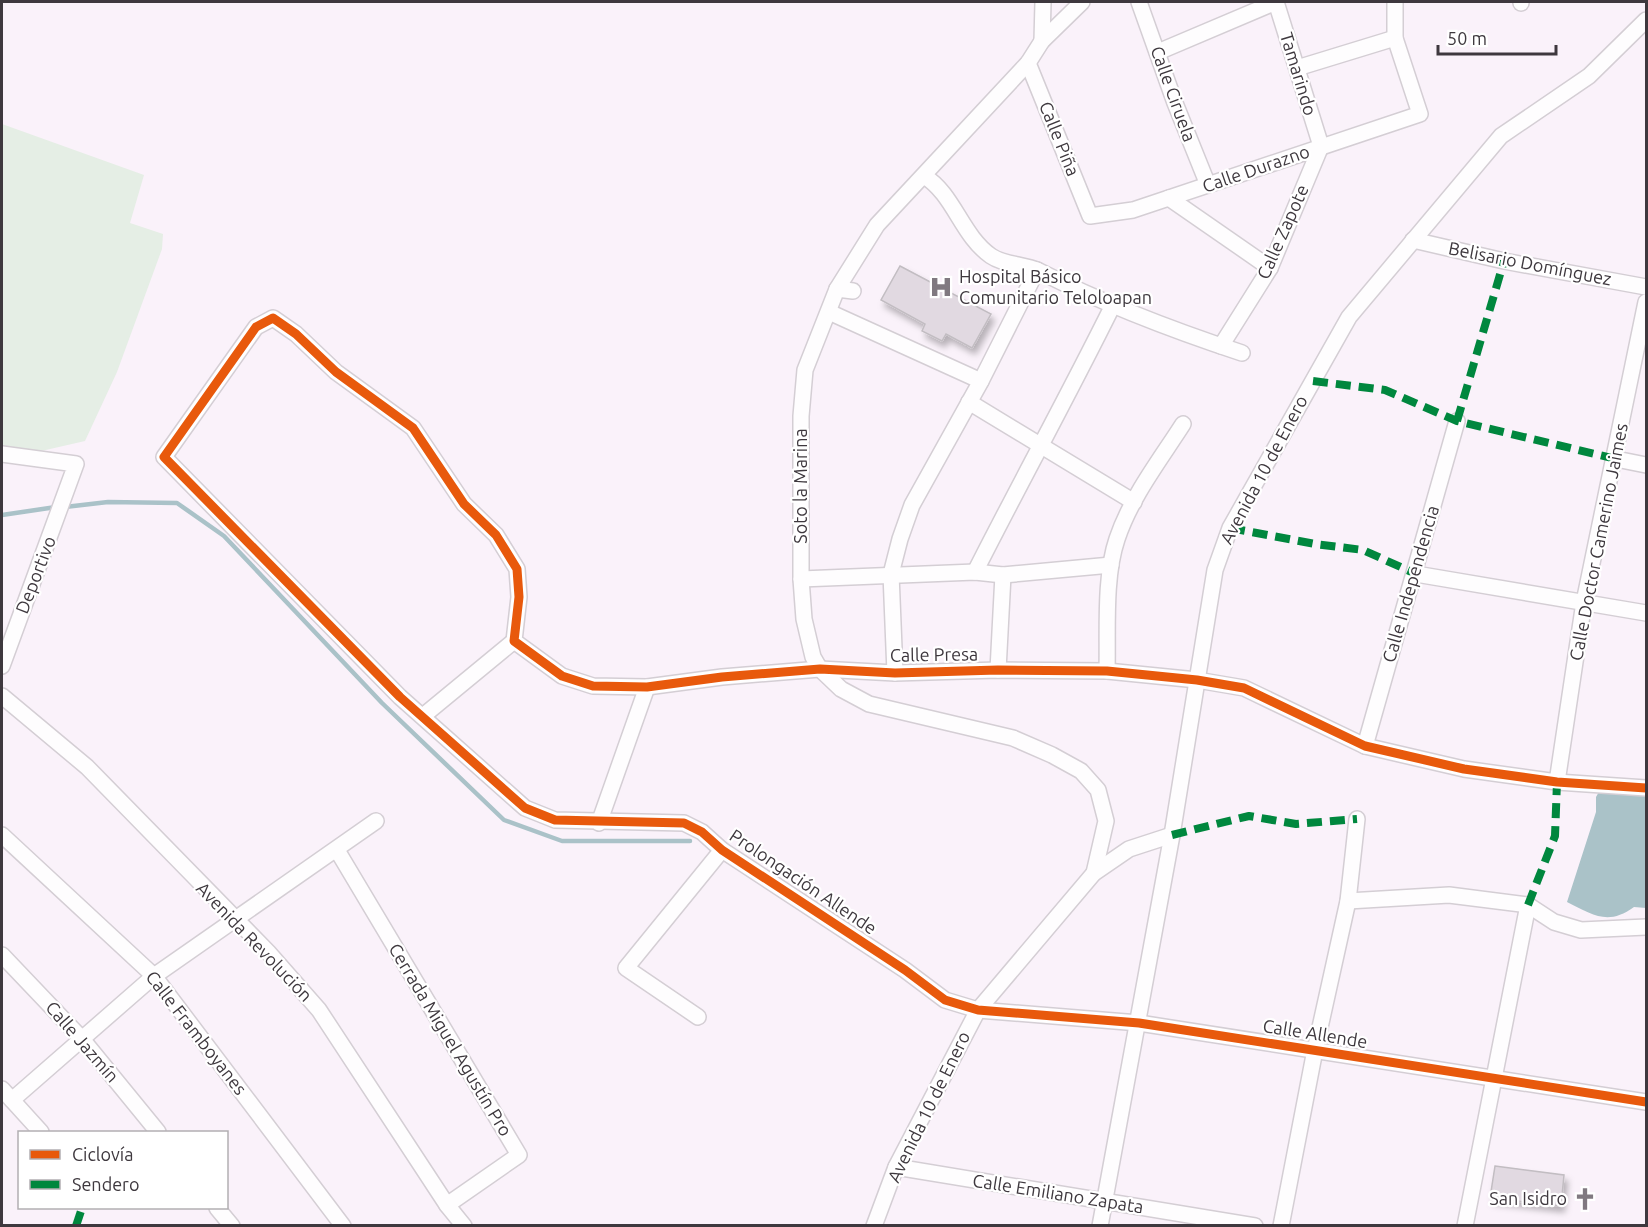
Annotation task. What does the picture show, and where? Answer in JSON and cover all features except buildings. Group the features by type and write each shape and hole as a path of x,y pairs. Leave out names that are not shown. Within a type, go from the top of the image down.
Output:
{"street":[{"path":"1042,41 1043,2"},
{"name":"Soto la Marina","path":"1082,2 1042,41 1028,63 877,225 837,289 805,370 801,416 801,579 804,619 813,657 820,669 841,689 869,704 1013,738 1052,754 1081,771 1098,790 1106,821 1094,873"},
{"name":"Calle Ciruela","path":"1139,2 1174,103 1208,185"},
{"path":"1158,52 1276,2"},
{"name":"Tamarindo","path":"1276,2 1321,146"},
{"path":"1297,69 1395,38 1395,2"},
{"name":"Avenida 10 de Enero","path":"874,1226 896,1167 978,1010 1094,873 1129,849 1172,835 1215,570 1230,528 1349,317 1501,136 1589,76 1647,20"},
{"name":"Calle Durazno","path":"1090,216 1133,210 1420,114 1395,38"},
{"name":"Calle Piña","path":"1028,63 1090,216"},
{"name":"Calle Zapote","path":"1221,346 1270,268 1321,146"},
{"path":"924,176 939,185 964,228 992,257 1037,270 1112,307 1242,353"},
{"path":"1169,198 1270,268"},
{"name":"Belisario Domínguez","path":"1413,240 1504,261 1647,287"},
{"path":"895,674 891,574 912,505 981,381 1037,270"},
{"path":"837,289 853,291"},
{"name":"Calle Doctor Camerino Jaimes","path":"1557,782 1584,602 1616,459 1647,302"},
{"path":"975,572 1063,406 1112,307"},
{"path":"829,312 981,381"},
{"name":"Prolongación Allende","path":"514,641 519,597 516,569 496,535 464,504 413,428 336,372 296,334 273,318 256,327 164,457 400,697 525,808 555,820 599,823 684,823 702,832 722,850 895,963 945,1000 978,1010"},
{"path":"969,402 1134,502"},
{"name":"Calle Independencia","path":"1365,746 1416,574 1457,421"},
{"path":"1107,671 1111,565 1117,539 1134,502 1183,424"},
{"name":"Deportivo","path":"2,454 75,464 71,481 2,666"},
{"path":"1616,459 1647,465"},
{"path":"801,579 975,572 1003,575 1111,565"},
{"path":"1416,574 1647,613"},
{"path":"998,670 1003,575"},
{"path":"423,716 514,641"},
{"name":"Calle Presa","path":"514,641 562,676 593,686 647,687 722,677 820,669 895,674 998,670 1107,671 1197,680 1244,688 1365,746 1464,769 1557,782 1647,788"},
{"path":"599,823 647,687"},
{"name":"Avenida Revolución","path":"2,696 87,767 236,922 268,952 319,1010 447,1205 464,1226"},
{"path":"1281,1226 1315,1050 1348,901 1357,819"},
{"path":"40,1131 7,1094 82,1039 154,976 236,922 376,821"},
{"name":"Calle Framboyanes","path":"2,835 154,976 343,1226"},
{"path":"1100,1226 1172,835"},
{"name":"Cerrada Miguel Agustín Pro","path":"337,850 519,1155 447,1205"},
{"path":"698,1017 626,968 722,850"},
{"path":"1348,901 1449,895 1528,905 1554,922 1581,930 1647,927"},
{"path":"1465,1226 1528,905"},
{"name":"Calle Jazmín","path":"2,955 82,1039 157,1131"},
{"name":"Calle Allende","path":"978,1010 1139,1023 1647,1102"},
{"name":"Calle Emiliano Zapata","path":"896,1167 1255,1226"},
{"path":"218,1209 232,1226"}],"shaded area":[{"path":"2,124 144,175 130,223 163,234 162,249 117,372 85,441 11,458 2,457"}],"water":[{"path":"1600,790 1646,796 1646,908 1634,907 1625,913 1608,917 1593,914 1567,902 1596,812 1596,797"}],"waterway":[{"path":"65,507 108,502 177,503 224,536 382,703 504,820 562,841 690,841"},
{"path":"2,515 56,507"}],"marked path":[{"path":"1457,421 1504,261"},
{"path":"1313,381 1385,390 1457,421 1616,459"},
{"path":"1230,528 1315,544 1363,550 1416,574"},
{"path":"1528,905 1555,836 1557,782"},
{"path":"1172,835 1249,816 1296,824 1357,819"},
{"path":"76,1226 82,1209"}],"cycle path":[{"path":"1646,788 1557,782 1464,769 1365,746 1244,688 1197,680 1107,671 998,670 895,673 820,669 722,677 647,687 593,686 562,676 514,641 519,597 517,569 496,535 464,504 413,428 336,372 296,334 273,318 256,327 164,457 400,697 525,808 555,820 684,823 702,832 722,850 905,970 945,1000 978,1010 1139,1023 1646,1102"}],"place":[{"name":"Hospital Básico Comunitario Teloloapan","path":"941,287"},
{"name":"San Isidro","path":"1585,1199"}]}
